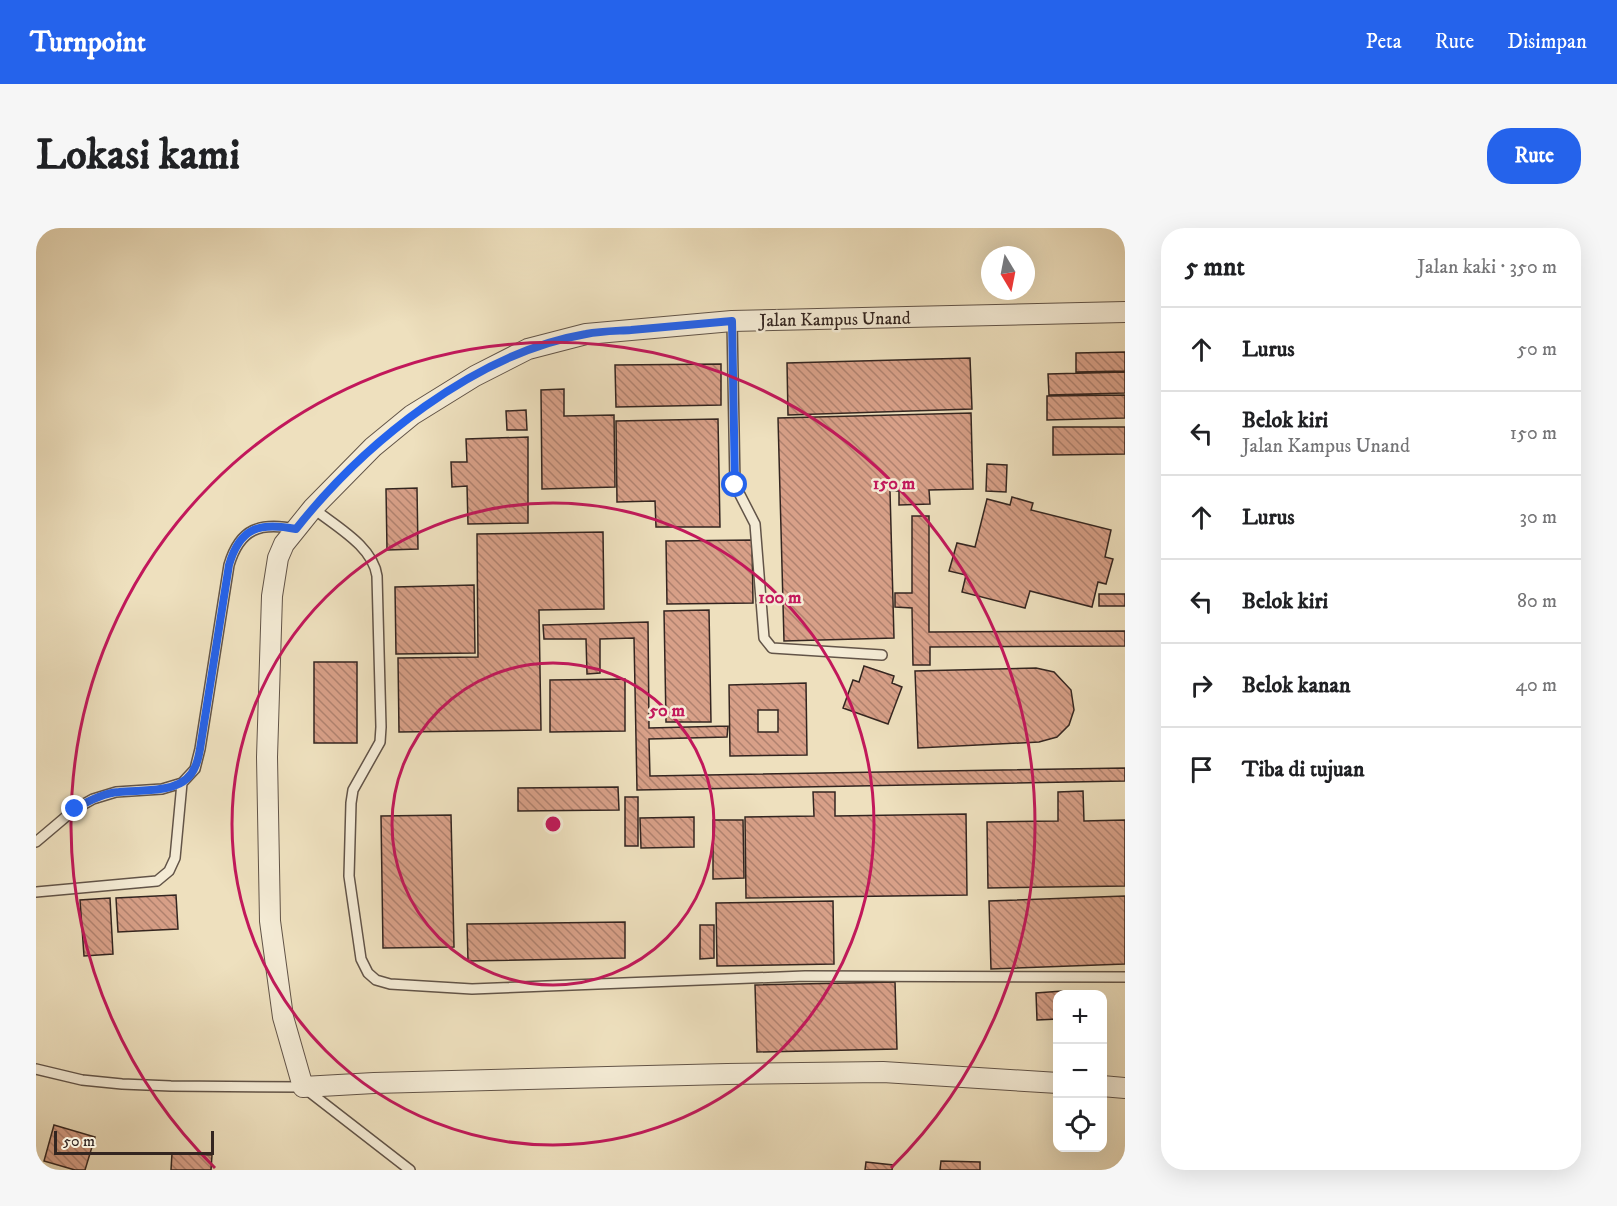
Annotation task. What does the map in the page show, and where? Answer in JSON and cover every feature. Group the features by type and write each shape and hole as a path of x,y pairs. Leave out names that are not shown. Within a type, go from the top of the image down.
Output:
{"street":[{"name":"Jalan Kampus Unand","path":"303,1087 283,1017 270,921 267,757 272,596 278,558 284,544 313,508 373,447 412,415 475,376 528,349 586,334 732,321 1125,312"},
{"path":"303,1087 433,1081 872,1072 1053,1083"},
{"path":"1107,1086 1125,1088"}],"lane":[{"path":"732,321 735,485 755,524 764,638 772,648 882,655"},
{"path":"313,508 360,545 375,567 380,742 353,790 349,876 361,959 368,973 376,980 390,984 472,989 805,976 1125,977"},
{"path":"36,842 75,809 93,799 116,792 162,789 182,783 195,769 229,565 234,548 245,534 260,527 277,525 296,529"},
{"path":"36,892 158,880 169,871 175,858 182,783"},
{"path":"36,1069 82,1080 122,1084 303,1087 410,1170"}],"building":[{"path":"1125,352 1125,371 1076,372 1076,353"},
{"path":"970,358 972,409 788,415 787,363"},
{"path":"721,364 721,405 616,407 615,365"},
{"path":"1125,372 1125,393 1049,395 1048,374"},
{"path":"564,389 564,416 614,415 615,487 542,489 541,390"},
{"path":"1125,395 1125,418 1047,420 1047,396"},
{"path":"526,410 527,430 507,430 506,411"},
{"path":"971,413 973,489 929,490 930,504 899,505 899,491 890,491 894,638 784,641 778,418"},
{"path":"718,419 720,527 656,527 655,501 617,502 616,421"},
{"path":"1053,427 1125,427 1125,454 1053,455"},
{"path":"528,437 528,523 468,524 467,486 452,487 451,462 467,462 466,439"},
{"path":"987,464 1007,465 1006,492 986,491"},
{"path":"417,488 418,549 387,550 386,489"},
{"path":"1012,497 1033,503 1031,510 1111,530 1105,557 1113,559 1106,584 1098,582 1092,607 1030,591 1025,608 962,592 966,575 949,571 957,543 975,547 987,499 1010,505"},
{"path":"912,516 929,516 929,632 1125,631 1125,646 930,647 930,665 913,665 912,608 895,607 895,593 912,593"},
{"path":"603,532 604,609 539,610 541,730 399,732 398,658 478,657 477,534"},
{"path":"752,540 753,603 667,604 666,541"},
{"path":"474,585 475,653 396,654 395,587"},
{"path":"1099,594 1125,594 1125,606 1099,606"},
{"path":"709,610 711,722 666,722 664,611"},
{"path":"648,622 649,728 728,726 727,737 649,739 650,776 1125,768 1125,781 637,790 634,638 600,639 600,673 587,674 586,639 544,639 543,625"},
{"path":"314,662 357,662 357,743 314,743"},
{"path":"864,666 894,676 892,683 902,687 888,724 843,708 853,680 859,682"},
{"path":"1036,668 1054,672 1071,690 1074,710 1069,725 1057,737 1039,742 918,748 915,671"},
{"path":"625,679 625,731 550,732 550,680"},
{"path":"806,683 807,755 730,756 729,685","holes":["758,710 778,710 778,732 758,732"]},
{"path":"618,787 619,810 518,811 518,788"},
{"path":"1083,791 1084,821 1125,820 1125,886 988,888 987,822 1058,821 1058,792"},
{"path":"813,792 835,792 835,816 966,814 967,895 746,898 745,817 814,816"},
{"path":"625,797 638,797 638,846 625,846"},
{"path":"451,815 454,947 383,948 381,816"},
{"path":"694,817 694,847 641,848 640,818"},
{"path":"713,820 743,820 744,878 713,879"},
{"path":"176,895 178,929 118,932 116,898"},
{"path":"1125,896 1125,964 991,969 989,901"},
{"path":"110,898 113,954 84,956 80,900"},
{"path":"833,901 834,964 717,966 716,903"},
{"path":"625,922 625,958 468,961 467,924"},
{"path":"700,925 714,925 714,958 700,959"},
{"path":"895,982 897,1049 757,1052 755,985"},
{"path":"1053,992 1053,1019 1037,1020 1036,993"},
{"path":"54,1125 95,1137 85,1170 75,1170 44,1161"},
{"path":"172,1153 212,1155 211,1170 171,1170"},
{"path":"941,1161 980,1162 980,1170 940,1170"},
{"path":"866,1162 893,1165 892,1170 865,1170"}],"route":[{"path":"75,809 93,799 116,792 162,789 182,783 195,769 229,565 234,548 245,534 260,527 277,525 296,529 313,508 373,447 412,415 475,376 528,349 586,334 732,321 735,485"}]}
